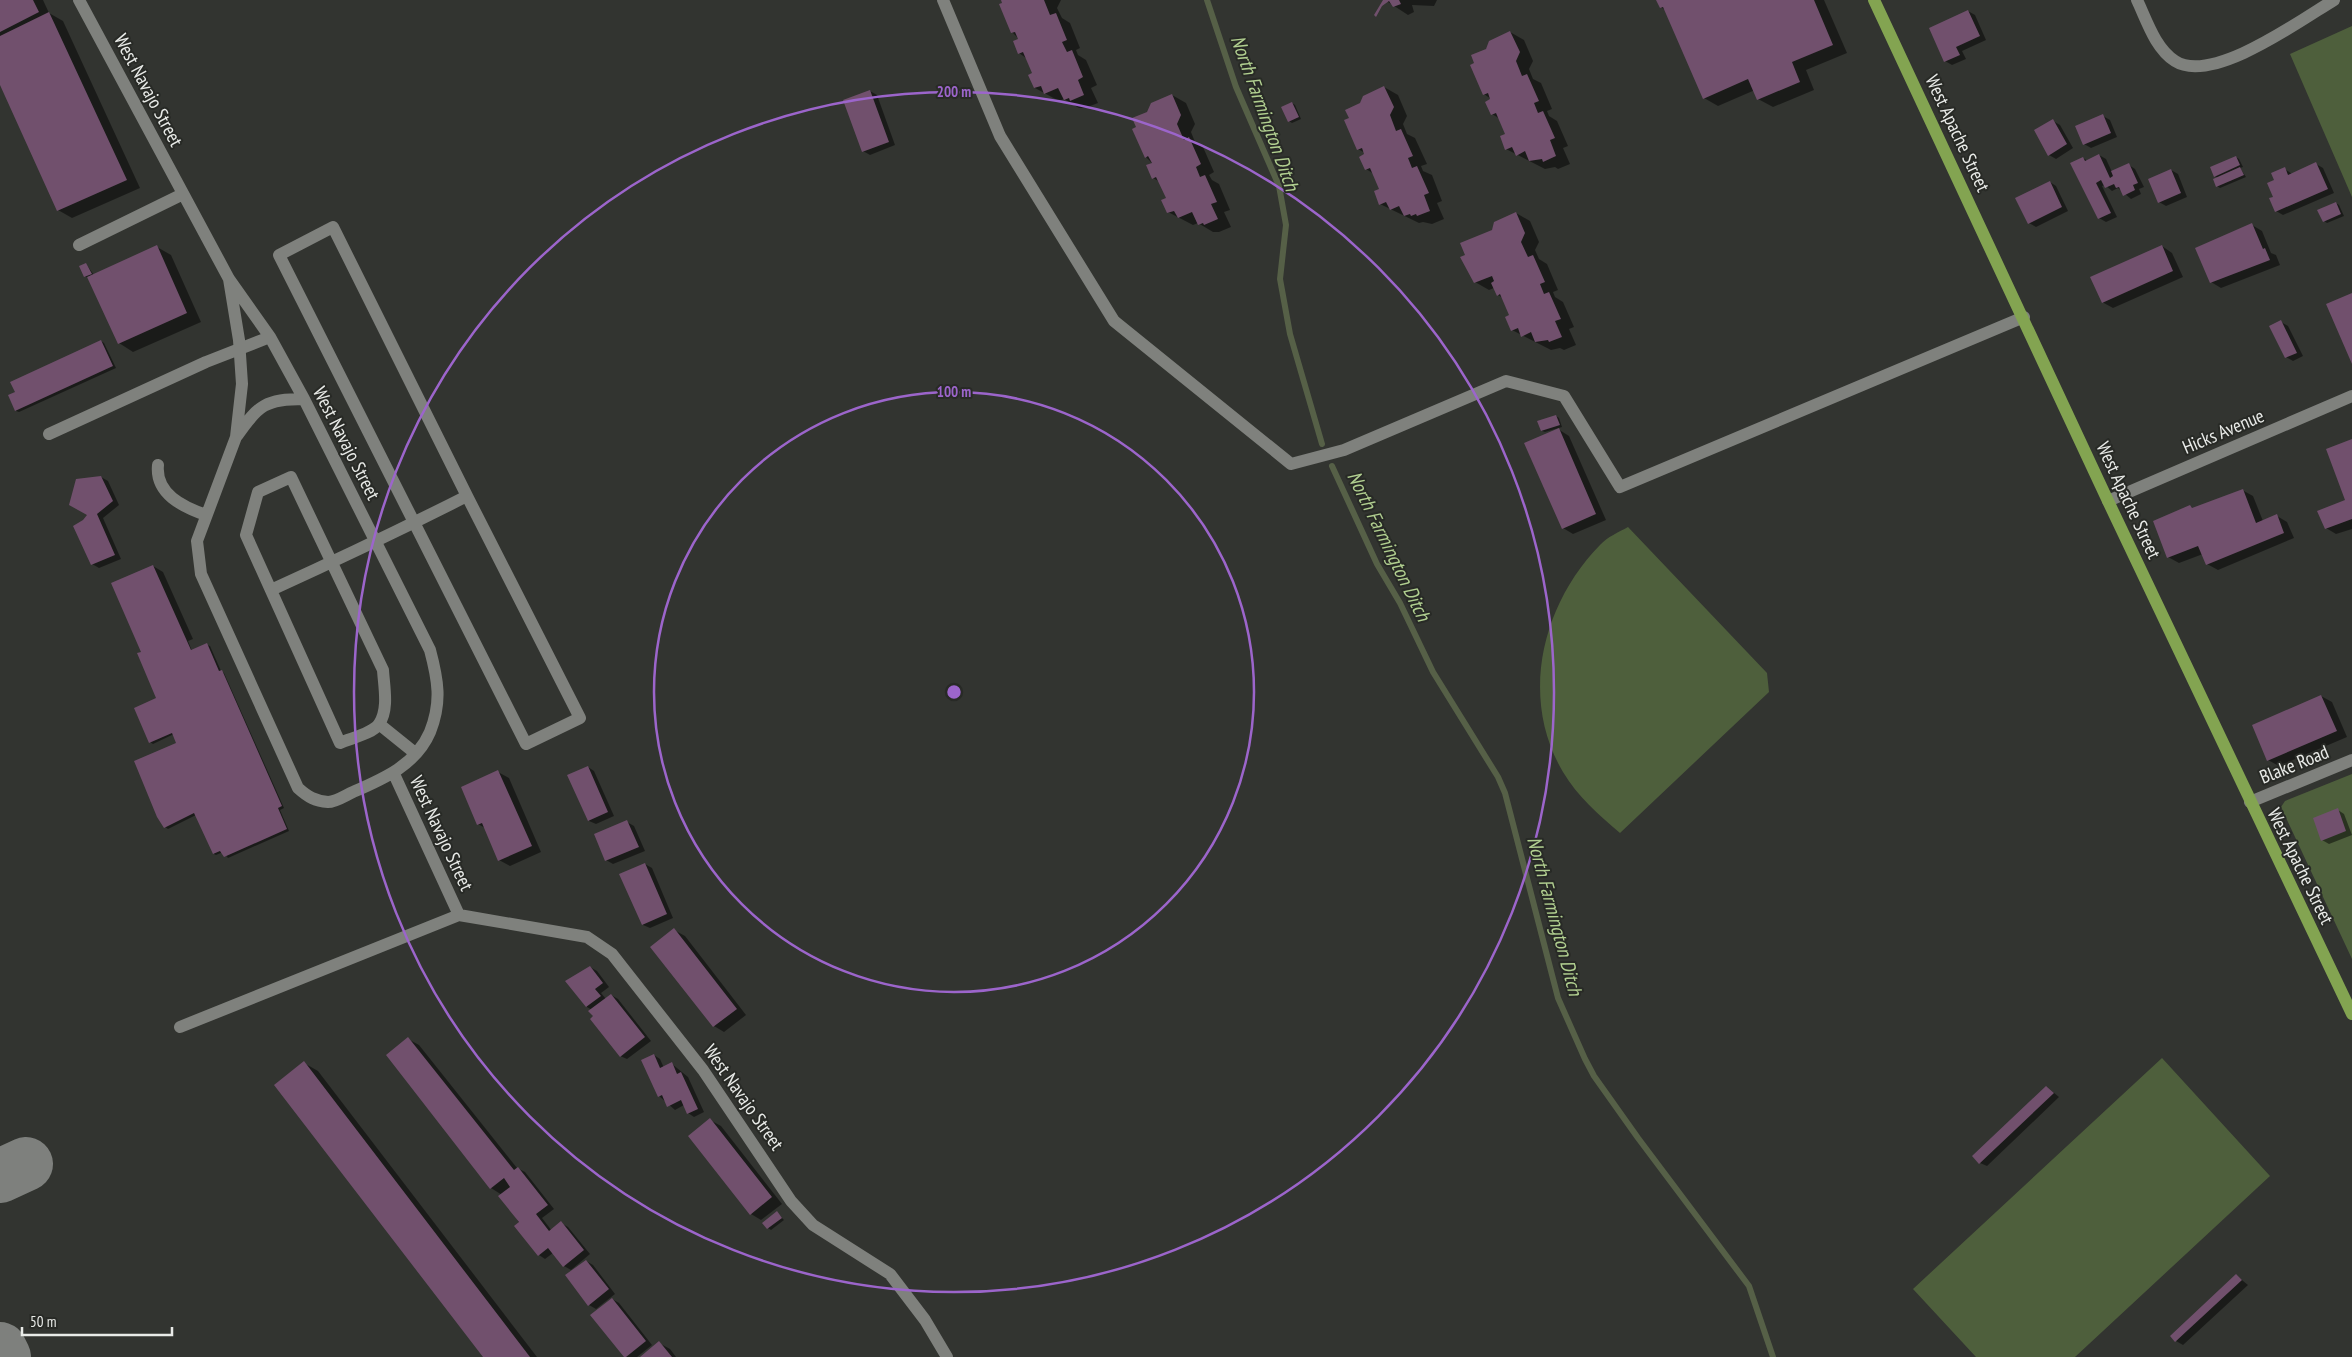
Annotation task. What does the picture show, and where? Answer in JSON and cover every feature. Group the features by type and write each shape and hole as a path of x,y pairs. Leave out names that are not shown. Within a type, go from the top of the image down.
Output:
{"main road":[{"name":"West Apache Street","path":"1874,0 2024,317 2108,501 2352,1014"}],"street":[{"name":"West Navajo Street","path":"79,0 230,280 270,338 304,399 430,650 438,681 437,708 429,733 416,754 394,774 459,916 587,937 612,954 703,1070 791,1201 813,1225 890,1274 925,1320 947,1357"},
{"path":"943,0 1000,136 1114,321 1291,464 1344,450 1506,381 1564,396 1620,487 2024,317"},
{"path":"2137,0 2164,51 2176,62 2189,67 2203,68 2252,49 2334,0"},
{"path":"78,245 183,194"},
{"path":"333,227 467,496 580,718 526,744 278,255 333,227"},
{"path":"230,280 240,351 242,384 236,437"},
{"path":"48,434 206,362 240,351 270,338"},
{"name":"Hicks Avenue","path":"2108,501 2352,396"},
{"path":"304,399 275,400 264,404 249,418 236,437 197,541 201,574 298,788 312,800 331,802 394,774"},
{"path":"158,465 157,472 162,487 169,497 186,508 206,515"},
{"path":"291,478 331,563 383,670 386,700 379,724 370,731 340,743 246,535 258,492 291,478"},
{"path":"271,590 376,542 467,496"},
{"path":"379,724 416,754"},
{"name":"Blake Road","path":"2250,802 2352,760"},
{"path":"180,1027 459,916"}],"green space":[{"path":"2352,26 2352,197 2290,54"},
{"path":"1628,527 1767,673 1769,692 1620,833 1596,812 1563,772 1550,743 1542,714 1540,683 1543,653 1551,623 1564,595 1580,569 1600,545"},
{"path":"2352,774 2352,959 2281,807 2285,801"},
{"path":"2162,1058 2270,1176 2075,1357 1976,1357 1913,1289"}],"building":[{"path":"0,0 33,0 39,12 0,32"},
{"path":"1001,0 1044,0 1050,15 1056,13 1067,40 1062,42 1067,52 1072,50 1083,77 1078,80 1084,95 1070,101 1069,98 1064,100 1058,88 1044,94 1041,86 1034,88 1028,75 1032,73 1023,52 1018,54 1013,41 1018,39 1015,32 1011,33 999,4 1002,3"},
{"path":"1383,0 1399,0 1401,4 1393,7 1389,1 1382,6 1376,17 1374,15"},
{"path":"1656,0 1814,0 1833,45 1792,62 1800,82 1757,100 1748,79 1703,99 1663,7 1660,8"},
{"path":"1968,10 1980,36 1956,47 1960,55 1944,62 1929,28"},
{"path":"49,12 127,180 57,211 0,85 0,36"},
{"path":"1510,31 1520,52 1516,61 1522,76 1527,74 1539,101 1534,103 1538,113 1543,111 1555,138 1550,140 1556,156 1543,162 1542,159 1529,161 1525,151 1516,156 1512,147 1505,150 1500,136 1505,134 1496,113 1491,115 1485,102 1490,99 1488,93 1483,95 1470,65 1474,63 1471,55 1486,49 1489,41"},
{"path":"1384,86 1394,107 1390,115 1396,131 1401,129 1413,156 1408,158 1412,168 1417,166 1429,193 1424,195 1430,211 1417,216 1416,214 1411,216 1410,214 1404,216 1399,206 1390,210 1386,202 1379,205 1374,191 1379,189 1370,168 1365,170 1359,157 1364,154 1362,148 1357,150 1344,120 1349,118 1345,110 1360,103 1363,96"},
{"path":"870,90 889,142 862,152 843,100"},
{"path":"1172,94 1181,115 1177,124 1184,140 1189,137 1201,164 1196,167 1200,177 1205,175 1217,202 1211,204 1218,219 1204,225 1203,223 1198,225 1192,212 1178,218 1174,211 1167,213 1161,200 1166,198 1156,177 1152,179 1146,165 1152,163 1148,156 1145,158 1132,129 1136,127 1132,118 1147,112 1151,103"},
{"path":"1292,102 1299,117 1288,122 1281,107"},
{"path":"2103,114 2111,133 2083,145 2075,126"},
{"path":"2053,119 2067,144 2048,156 2034,130"},
{"path":"2099,154 2110,178 2113,176 2111,171 2129,163 2138,183 2133,185 2135,190 2123,196 2119,187 2116,188 2114,184 2105,188 2101,180 2096,183 2111,213 2098,219 2070,163 2083,157 2085,161"},
{"path":"2236,156 2240,165 2214,177 2210,167"},
{"path":"2316,162 2328,189 2275,212 2269,198 2273,197 2267,183 2274,180 2271,173 2285,167 2288,175"},
{"path":"2240,167 2244,175 2216,187 2213,179"},
{"path":"2171,169 2181,193 2158,203 2148,179"},
{"path":"2050,181 2062,207 2028,224 2015,198"},
{"path":"2336,202 2341,214 2323,222 2317,210"},
{"path":"1516,212 1525,233 1521,242 1528,257 1533,255 1545,282 1540,284 1544,294 1549,292 1561,319 1555,321 1562,337 1549,342 1548,340 1535,342 1531,332 1521,337 1518,328 1511,331 1505,317 1509,315 1500,294 1497,296 1491,283 1494,281 1492,276 1474,283 1460,257 1465,255 1460,243 1492,230 1494,222"},
{"path":"2252,223 2270,260 2210,283 2195,248"},
{"path":"157,245 187,313 118,344 87,277"},
{"path":"2162,245 2173,271 2102,303 2090,277"},
{"path":"86,263 92,274 84,277 79,266"},
{"path":"2352,293 2352,364 2326,304"},
{"path":"2281,320 2297,353 2285,358 2269,326"},
{"path":"101,340 113,366 15,411 8,395 15,392 10,382"},
{"path":"1556,415 1560,425 1541,431 1537,421"},
{"path":"1559,428 1596,514 1562,529 1524,443"},
{"path":"2352,439 2352,519 2325,529 2317,511 2345,500 2326,449"},
{"path":"101,476 113,501 97,514 115,555 91,565 73,526 87,515 69,505 76,479"},
{"path":"2243,489 2256,523 2277,514 2284,533 2206,565 2198,546 2167,558 2153,521 2190,505 2192,508"},
{"path":"153,565 191,650 207,643 219,671 222,670 282,806 278,808 287,829 224,857 220,851 213,854 194,813 164,828 157,817 134,761 176,743 172,733 149,743 134,708 156,698 137,653 141,652 111,583"},
{"path":"2321,695 2337,731 2267,761 2252,725"},
{"path":"588,766 608,812 588,821 567,775"},
{"path":"498,770 532,846 498,861 482,823 477,825 461,787"},
{"path":"2338,808 2346,831 2321,841 2313,818"},
{"path":"627,820 639,847 605,861 594,834"},
{"path":"645,863 667,914 642,925 619,874"},
{"path":"674,928 737,1009 713,1027 650,947"},
{"path":"590,966 603,983 595,989 601,996 586,1007 565,981"},
{"path":"611,994 645,1037 620,1057 590,1019 593,1016 588,1011"},
{"path":"408,1037 514,1170 518,1167 548,1205 536,1214 549,1231 561,1221 584,1250 563,1267 548,1248 538,1256 514,1226 519,1222 498,1196 510,1187 504,1178 490,1189 386,1055"},
{"path":"654,1054 660,1068 672,1062 677,1074 681,1072 698,1109 687,1114 681,1100 667,1107 662,1095 658,1097 641,1060"},
{"path":"304,1061 530,1357 483,1357 274,1085"},
{"path":"2046,1086 2054,1093 1979,1164 1972,1156"},
{"path":"710,1118 772,1197 750,1215 688,1136"},
{"path":"777,1211 782,1218 767,1229 762,1223"},
{"path":"586,1260 609,1289 588,1306 565,1275"},
{"path":"2236,1274 2242,1280 2175,1342 2170,1336"},
{"path":"612,1298 646,1341 626,1357 624,1357 590,1315"},
{"path":"659,1341 672,1357 640,1357"}],"waterway":[{"name":"North Farmington Ditch","path":"1207,0 1236,87 1279,186 1286,225 1280,279 1290,334 1322,444"},
{"name":"North Farmington Ditch","path":"1332,466 1377,564 1400,603 1433,672 1498,777 1505,793 1558,998 1585,1059 1594,1076 1638,1138 1749,1286 1773,1357"}],"taxiway":[{"path":"0,1176 26,1164"},
{"path":"0,1349 4,1357"}]}
